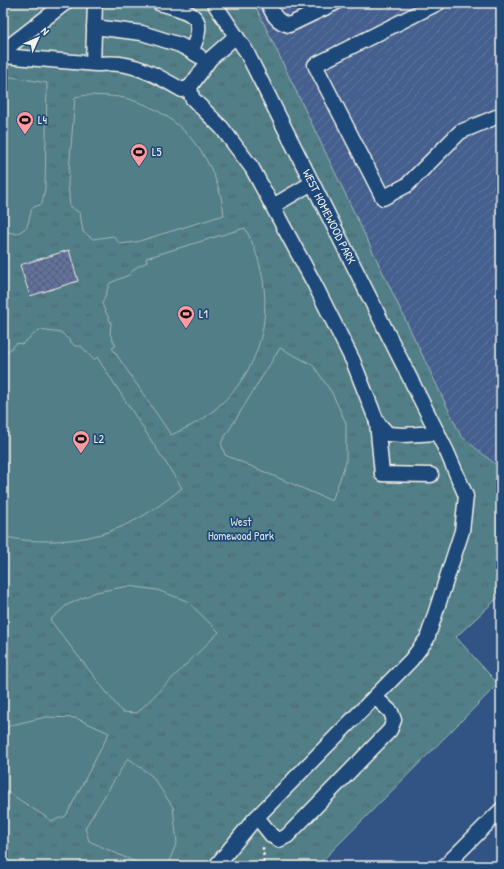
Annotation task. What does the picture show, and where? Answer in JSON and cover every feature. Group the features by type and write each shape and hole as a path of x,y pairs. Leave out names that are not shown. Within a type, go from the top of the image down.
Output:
{"street":[{"path":"3,51 65,3"},
{"path":"93,63 95,3"},
{"path":"159,3 183,10 195,18 199,23 199,32 192,51"},
{"name":"WEST HOMEWOOD PARK","path":"214,3 246,51 438,433 466,496 462,531 427,639 411,660 257,817 216,866"},
{"path":"268,3 274,15 282,23 289,25 335,3"},
{"path":"438,3 315,65 383,198 407,185 460,132 501,115"},
{"path":"94,27 142,33 180,45 208,62"},
{"path":"3,55 26,58 120,64 158,76 182,90 190,87 208,62 236,36"},
{"path":"190,87 192,98 222,128 252,168 315,285 353,361 377,422 382,474 431,475"},
{"path":"273,206 312,183"},
{"path":"377,422 388,434 403,435 438,433"},
{"path":"257,817 272,836 279,840 287,836 390,730 394,720 391,712 375,697"},
{"path":"445,866 501,810"}],"shaded area":[{"path":"254,3 501,3 501,469 461,436"}],"green space":[{"name":"West Homewood Park","path":"3,3 254,3 461,436 501,469 501,595 456,637 498,684 317,866 3,866"},
{"name":"L4","path":"12,77 47,83 45,188 42,204 32,208 27,227 17,234 3,231 3,78"},
{"name":"L5","path":"88,95 128,99 165,115 180,127 194,142 205,158 214,176 221,195 224,215 136,242 120,244 113,236 93,239 83,232 80,213 70,207 68,183 75,97"},
{"name":"L1","path":"245,228 256,252 262,277 265,301 263,326 257,349 247,372 232,393 213,411 203,418 171,435 112,348 116,346 110,334 111,323 102,304 110,283 129,275 135,268 147,262 146,258"},
{"name":"L2","path":"39,330 62,333 75,346 81,346 94,360 97,357 182,488 153,510 138,519 91,537 74,540 35,541 3,536 3,353 5,354 17,343 22,344"},
{"path":"280,348 313,365 332,393 346,423 346,462 332,501 225,455 221,443"},
{"path":"129,586 157,590 187,601 219,632 137,713 122,712 50,620 67,605 96,592"},
{"path":"46,717 76,718 109,733 66,816 52,821 3,789 3,731 11,725"},
{"path":"128,758 152,776 173,807 177,842 167,866 144,866 89,841 85,828"}],"building":[{"path":"69,250 78,281 30,296 20,265"}],"place":[{"name":"L4","path":"25,135"},
{"name":"L5","path":"139,167"},
{"name":"L1","path":"186,329"},
{"name":"L2","path":"81,454"}]}
